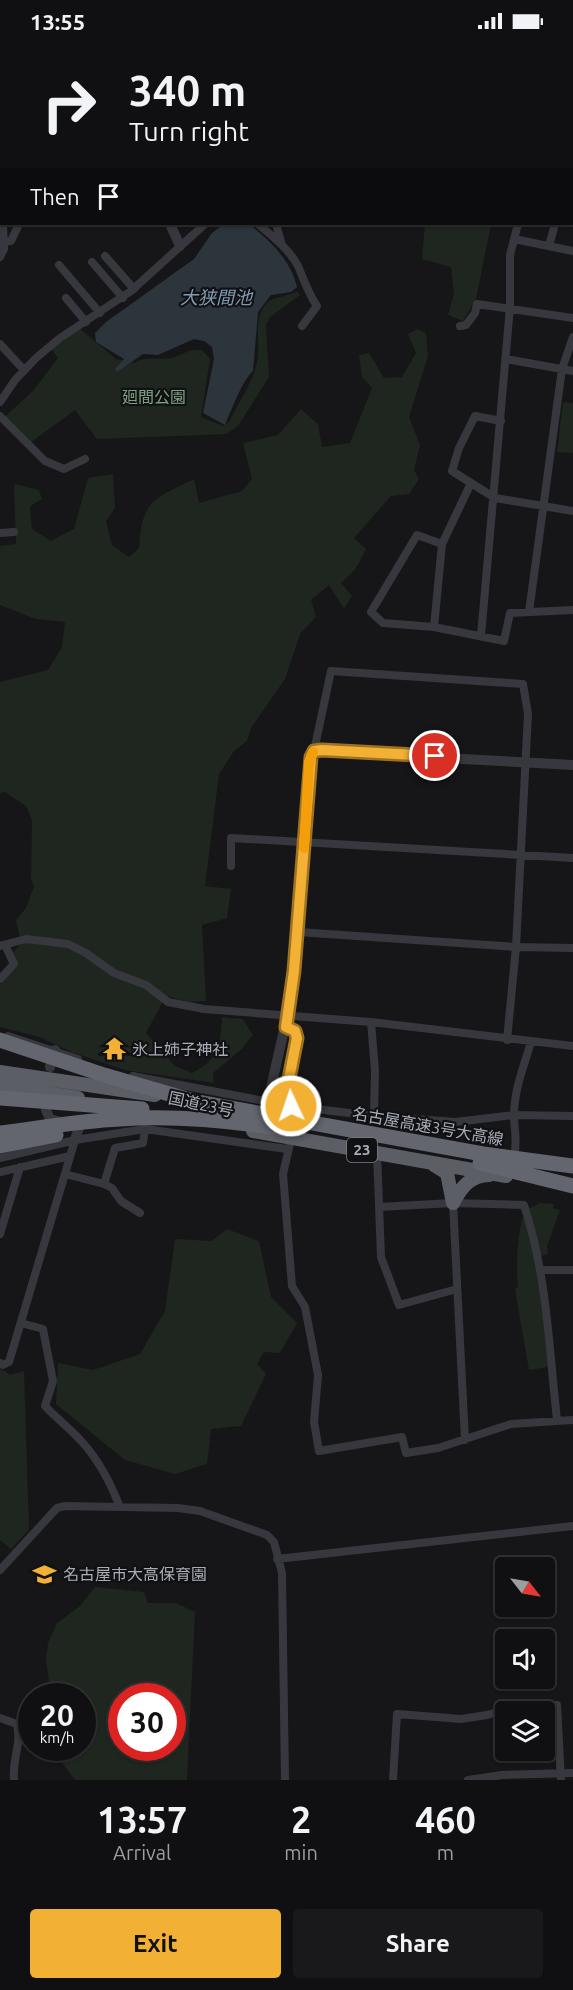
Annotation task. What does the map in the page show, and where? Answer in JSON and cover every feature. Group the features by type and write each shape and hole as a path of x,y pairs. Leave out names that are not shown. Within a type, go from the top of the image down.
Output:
{"highway":[{"name":"名古屋高速3号大高線","path":"0,1037 104,1075 197,1102 573,1168"},
{"name":"国道23号","path":"0,1072 236,1108 573,1168"},
{"name":"国道23号","path":"0,1086 156,1114 289,1144 377,1153 573,1186"},
{"path":"0,1098 156,1114"},
{"name":"名古屋高速3号大高線","path":"0,1133 156,1114 213,1119 482,1164 573,1186"},
{"path":"0,1146 62,1134 139,1124 156,1114"},
{"path":"421,1160 440,1167 447,1173 453,1203"},
{"path":"453,1203 466,1182 479,1176 498,1175"}],"street":[{"path":"0,256 4,242 3,225"},
{"path":"4,242 11,241 19,225"},
{"path":"170,225 180,246"},
{"path":"0,402 24,370 60,338 135,289 204,225"},
{"path":"259,225 282,245 297,265 306,289 317,306 303,326"},
{"path":"276,225 282,245"},
{"path":"481,636 495,498 510,307 510,255 518,225"},
{"path":"549,246 555,225"},
{"path":"514,239 573,251"},
{"path":"105,256 135,289"},
{"path":"92,262 123,298"},
{"path":"59,265 100,313"},
{"path":"66,298 86,322"},
{"path":"460,326 466,325 475,313 477,304 573,318"},
{"path":"529,612 562,369 573,337"},
{"path":"0,344 24,370"},
{"path":"506,359 573,371"},
{"path":"0,416 50,465 64,469 85,459"},
{"path":"501,421 475,416 463,440 452,471 495,498 573,511"},
{"path":"434,627 442,544 471,483"},
{"path":"0,533 15,532"},
{"path":"442,544 417,535 370,612 383,623 434,627 504,641 510,613 573,610"},
{"path":"268,1101 292,990 309,762 314,751 332,671 523,684 528,714 526,762 516,947 507,1040"},
{"path":"314,751 573,765"},
{"path":"231,866 231,838 573,858"},
{"path":"298,932 516,947 573,948"},
{"path":"0,979 14,964 3,946 26,939 68,944 86,952 114,973 146,986 168,1002 286,1021 371,1022 507,1040 573,1046"},
{"path":"286,1021 295,1031 297,1038 288,1084 291,1106"},
{"path":"371,1022 375,1071 374,1116"},
{"path":"0,1037 55,1050 111,1071 291,1106 374,1116 455,1122 514,1115 573,1116"},
{"path":"514,1156 517,1145 514,1115 517,1088 531,1042"},
{"path":"50,1067 55,1050"},
{"path":"0,1363 3,1365 9,1362 80,1127 50,1119 46,1110"},
{"path":"104,1184 115,1148 144,1143 145,1129"},
{"path":"0,1158 75,1140 145,1129 289,1144 283,1174 292,1286 305,1307 318,1375 314,1422 319,1451 402,1437 406,1453 438,1448 511,1424 573,1420"},
{"path":"377,1153 381,1257 399,1305 457,1289"},
{"path":"0,1172 70,1156"},
{"path":"0,1233 20,1167"},
{"path":"65,1174 112,1188 121,1201 140,1213"},
{"path":"453,1203 465,1440"},
{"path":"379,1207 453,1203 524,1206 536,1240 541,1270 557,1420"},
{"path":"541,1270 573,1270"},
{"path":"21,1323 43,1329 53,1381 45,1406 83,1443 112,1488 119,1505"},
{"path":"0,1570 57,1508 119,1505 178,1508 229,1521 267,1535 274,1542 282,1573 285,1780"},
{"path":"277,1559 573,1526"},
{"path":"393,1780 397,1714 461,1719 487,1715 521,1705 557,1705 561,1777"},
{"path":"0,1718 17,1724 19,1734 17,1751 12,1762 14,1780"},
{"path":"468,1780 502,1775 561,1777 573,1773"}],"green space":[{"path":"425,225 491,225 476,299 463,321 448,315 454,294 451,267 422,259"},
{"name":"廻間公園","path":"297,291 300,295 270,317 266,325 269,377 238,426 226,434 97,439 75,410 30,443 2,419 33,391 58,358 51,348 80,329 116,359 134,363 144,359 170,358 202,350 210,359 201,417 223,426 229,422 255,370 258,355 258,324 262,309 270,301"},
{"path":"417,329 426,333 428,356 409,417 420,445 414,470 419,479 409,494 391,496 354,538 366,549 355,570 341,583 352,596 344,609 329,585 311,600 316,617 300,634 285,679 251,728 247,741 234,751 219,774 205,886 231,889 227,918 202,925 206,1001 189,1002 166,996 146,1033 175,1066 192,1073 213,1057 219,1045 222,1017 243,1019 253,1035 242,1049 213,1073 214,1083 125,1070 74,1053 39,1037 0,1027 0,985 17,965 11,954 21,944 16,920 26,908 34,886 31,880 32,820 26,806 5,792 0,793 0,682 48,670 62,647 65,622 36,619 0,605 0,546 16,544 14,484 39,490 42,499 30,506 32,529 51,541 74,529 88,478 113,474 115,508 106,521 112,545 129,557 139,548 143,519 153,503 169,491 194,479 199,503 242,491 252,479 243,443 278,435 301,409 318,424 322,447 350,443 372,388 362,377 359,355 369,353 384,378 402,377 416,353 408,334"},
{"path":"563,402 573,403 573,453 557,452"},
{"path":"540,1203 554,1204 553,1208 560,1210 547,1246 548,1254 541,1256 528,1209"},
{"path":"524,1213 539,1272 548,1367 529,1370 515,1289 518,1287 518,1250"},
{"path":"227,1229 259,1241 271,1297 297,1323 280,1353 264,1352 257,1364 266,1374 241,1426 211,1429 207,1464 175,1474 125,1460 56,1404 58,1363 93,1370 140,1354 165,1311 175,1239 212,1241"},
{"path":"0,1368 10,1375 24,1371 29,1530 11,1549 0,1540"},
{"path":"95,1587 144,1592 148,1603 176,1603 195,1612 187,1780 75,1780 61,1761 96,1761 96,1683 49,1683 46,1660 48,1643 57,1623 80,1606"}],"water":[{"name":"大狭間池","path":"223,225 250,225 272,244 285,260 297,287 291,292 271,295 258,312 253,371 241,388 225,425 203,413 214,359 212,347 204,341 194,339 158,355 143,354 117,372 115,369 124,359 96,342 95,333 106,322 194,259 212,233"}],"slow traffic":[{"path":"304,848 309,762 313,752"}],"place":[{"name":"氷上姉子神社","path":"114,1049"},
{"name":"名古屋市大高保育園","path":"45,1574"}],"route":[{"path":"291,1106 288,1084 297,1038 295,1031 286,1027 294,971 311,757 314,751 322,750 435,756"}]}
